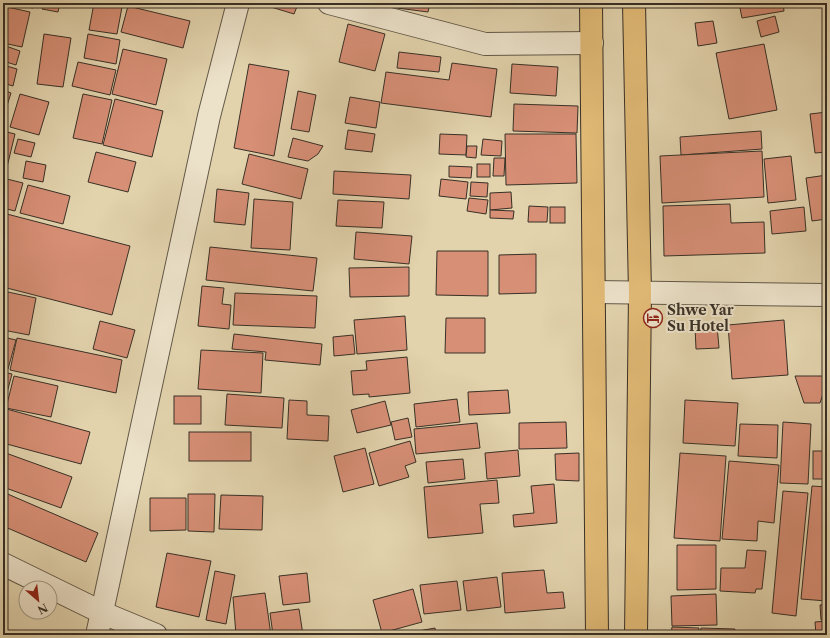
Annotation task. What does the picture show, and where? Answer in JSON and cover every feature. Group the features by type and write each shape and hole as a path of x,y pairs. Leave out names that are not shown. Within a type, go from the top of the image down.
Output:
{"highway":[{"path":"591,3 597,635"},
{"path":"634,3 640,293 636,635"}],"street":[{"path":"97,635 209,116 238,3"},
{"path":"328,3 485,44 592,44"},
{"path":"594,292 827,295"},
{"path":"3,564 102,613 156,635"}],"building":[{"path":"4,3 34,3 33,8"},
{"path":"44,3 60,3 58,12 42,9"},
{"path":"94,3 122,7 117,34 89,30"},
{"path":"272,3 298,4 294,14 271,7"},
{"path":"397,3 430,3 428,12 397,8"},
{"path":"739,3 783,3 784,11 742,18"},
{"path":"3,6 30,12 22,47 3,43"},
{"path":"128,6 190,21 183,48 121,32"},
{"path":"775,16 779,32 761,37 757,21"},
{"path":"713,21 717,43 698,46 695,23"},
{"path":"348,24 385,34 375,71 339,62"},
{"path":"44,34 71,38 63,87 37,84"},
{"path":"88,34 120,40 116,64 84,58"},
{"path":"764,44 777,110 729,119 716,53"},
{"path":"3,45 20,51 16,65 3,61"},
{"path":"123,49 167,59 156,105 112,94"},
{"path":"399,52 441,57 439,72 397,68"},
{"path":"78,62 116,70 110,95 72,86"},
{"path":"452,63 497,69 491,117 381,103 386,72 449,80"},
{"path":"249,64 289,71 274,156 234,148"},
{"path":"512,64 558,67 556,96 510,93"},
{"path":"3,65 17,69 13,86 3,83"},
{"path":"3,90 11,93 3,118"},
{"path":"298,91 316,95 309,132 291,129"},
{"path":"20,94 49,102 39,135 10,127"},
{"path":"83,94 112,100 102,144 73,138"},
{"path":"350,97 380,102 376,128 345,123"},
{"path":"115,99 163,111 152,157 103,145"},
{"path":"514,104 578,106 577,133 513,131"},
{"path":"827,112 827,152 815,153 810,114"},
{"path":"348,130 375,134 372,152 345,149"},
{"path":"3,131 15,134 7,167 3,167"},
{"path":"761,131 762,149 681,155 680,137"},
{"path":"440,134 467,135 466,155 439,154"},
{"path":"505,134 576,134 577,183 506,185"},
{"path":"293,138 323,146 318,154 308,161 288,157"},
{"path":"18,139 35,143 31,157 14,153"},
{"path":"483,139 502,141 501,156 481,155"},
{"path":"467,146 477,146 476,158 466,157"},
{"path":"762,151 764,197 662,203 660,156"},
{"path":"96,152 136,162 128,192 88,182"},
{"path":"249,154 308,169 301,199 242,184"},
{"path":"791,156 796,200 768,203 764,159"},
{"path":"494,158 505,158 504,176 493,176"},
{"path":"26,161 46,165 43,182 23,178"},
{"path":"477,164 490,164 490,177 477,177"},
{"path":"449,166 472,167 471,178 449,177"},
{"path":"334,171 411,175 409,199 333,194"},
{"path":"827,175 827,219 812,221 806,178"},
{"path":"3,178 23,183 15,211 3,208"},
{"path":"441,179 468,182 466,199 439,196"},
{"path":"471,182 488,183 487,197 470,196"},
{"path":"28,185 70,196 63,224 20,213"},
{"path":"217,189 249,193 245,225 214,222"},
{"path":"511,192 512,208 490,210 490,193"},
{"path":"469,198 488,200 486,214 467,211"},
{"path":"254,199 293,202 290,250 251,248"},
{"path":"338,200 384,202 382,228 336,226"},
{"path":"730,204 731,223 764,222 765,253 664,256 663,206"},
{"path":"529,206 548,207 547,222 528,222"},
{"path":"550,207 565,207 565,223 550,223"},
{"path":"804,207 806,231 772,234 770,211"},
{"path":"490,210 514,211 513,219 490,218"},
{"path":"3,213 130,246 112,315 3,287"},
{"path":"356,232 412,236 409,264 354,259"},
{"path":"210,247 317,258 313,291 206,280"},
{"path":"437,251 488,251 488,296 436,295"},
{"path":"536,254 536,293 499,294 499,255"},
{"path":"409,267 409,296 350,297 349,268"},
{"path":"202,286 224,288 222,304 231,305 229,329 198,326"},
{"path":"3,291 36,298 29,335 3,330"},
{"path":"235,293 317,296 315,328 233,325"},
{"path":"405,316 407,350 357,354 354,320"},
{"path":"446,318 485,318 485,353 445,353"},
{"path":"784,320 788,375 732,379 728,325"},
{"path":"100,321 135,330 127,358 93,349"},
{"path":"717,325 719,348 696,349 695,327"},
{"path":"234,334 322,344 320,365 265,360 266,352 232,349"},
{"path":"353,335 355,354 334,356 333,337"},
{"path":"3,337 16,340 8,369 3,368"},
{"path":"17,338 122,360 116,393 10,370"},
{"path":"201,350 263,353 261,393 198,389"},
{"path":"407,357 410,393 369,397 369,394 353,395 351,371 367,370 366,361"},
{"path":"3,372 12,374 4,404 3,404"},
{"path":"14,376 58,386 51,417 6,408"},
{"path":"795,376 827,376 827,382 820,403 804,403"},
{"path":"508,390 510,413 469,415 468,392"},
{"path":"227,394 284,398 282,428 225,425"},
{"path":"174,396 201,396 201,424 174,424"},
{"path":"457,399 460,422 416,427 414,404"},
{"path":"289,400 307,401 307,415 329,416 328,441 287,439"},
{"path":"685,400 738,403 735,446 683,443"},
{"path":"385,401 391,425 357,433 351,410"},
{"path":"3,408 90,432 81,464 3,443"},
{"path":"408,418 412,437 395,440 391,422"},
{"path":"566,422 567,448 519,449 519,423"},
{"path":"783,422 811,424 808,484 780,483"},
{"path":"477,423 480,448 416,454 414,429"},
{"path":"740,424 778,425 777,458 738,456"},
{"path":"189,432 251,432 251,461 189,461"},
{"path":"410,441 416,462 405,466 409,477 379,486 369,453"},
{"path":"365,448 374,484 343,492 334,456"},
{"path":"518,450 520,476 487,479 485,453"},
{"path":"813,451 827,451 827,479 813,479"},
{"path":"3,452 72,477 61,508 3,487"},
{"path":"579,453 579,481 556,480 555,454"},
{"path":"680,453 726,456 720,541 674,538"},
{"path":"463,459 465,479 428,483 426,462"},
{"path":"729,461 779,465 774,523 758,521 757,541 722,539"},
{"path":"497,480 499,503 480,504 483,533 428,538 424,487"},
{"path":"554,484 557,523 514,527 513,515 534,513 531,486"},
{"path":"812,486 827,487 827,601 801,599"},
{"path":"783,491 808,493 796,616 772,613"},
{"path":"3,492 98,533 86,562 3,526"},
{"path":"188,494 215,494 214,532 188,531"},
{"path":"221,495 263,496 262,530 219,529"},
{"path":"150,498 186,498 186,530 150,531"},
{"path":"677,545 716,545 716,589 677,590"},
{"path":"747,550 766,551 762,589 756,589 755,593 720,591 721,568 745,568"},
{"path":"167,553 211,561 199,617 156,607"},
{"path":"544,570 547,593 563,592 565,608 505,613 502,573"},
{"path":"215,571 235,575 226,624 206,620"},
{"path":"307,573 310,602 283,605 279,576"},
{"path":"497,577 501,607 467,611 463,581"},
{"path":"457,581 461,610 424,614 420,585"},
{"path":"413,589 422,622 382,633 373,600"},
{"path":"265,593 271,635 236,635 233,597"},
{"path":"716,594 717,625 672,626 671,596"},
{"path":"827,604 827,620 821,620 820,605"},
{"path":"299,609 303,635 273,635 270,613"},
{"path":"827,621 827,635 816,635 815,622"},
{"path":"672,627 699,628 698,635 671,635"},
{"path":"435,628 436,635 396,635"},
{"path":"701,628 735,629 734,635 700,635"}],"place":[{"name":"Shwe Yar Su Hotel","path":"653,318"}]}
